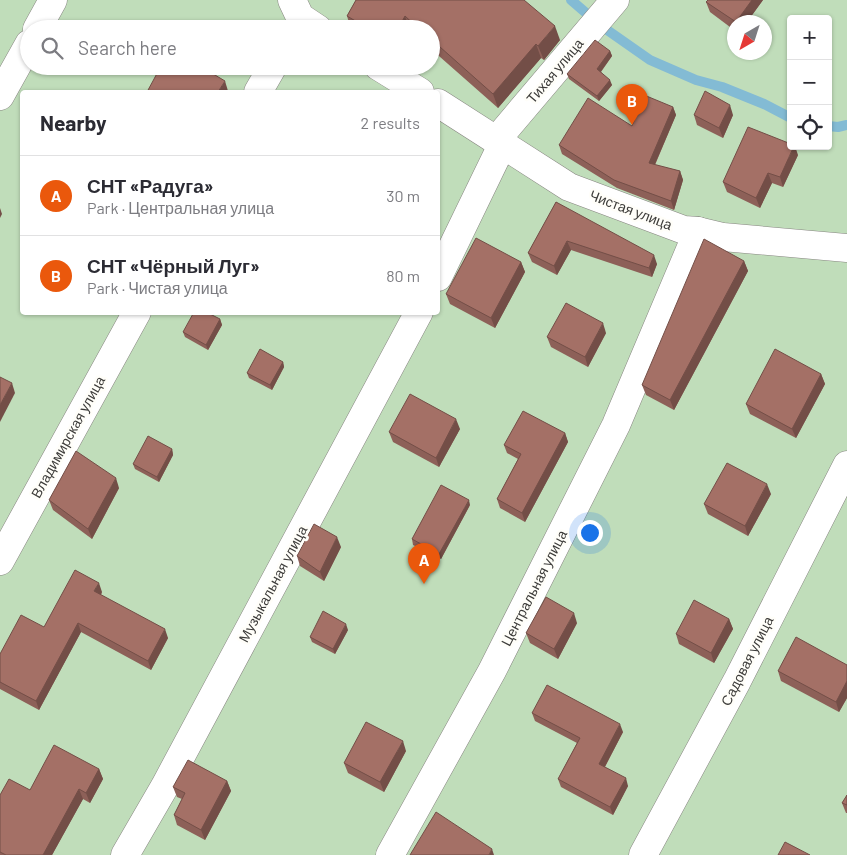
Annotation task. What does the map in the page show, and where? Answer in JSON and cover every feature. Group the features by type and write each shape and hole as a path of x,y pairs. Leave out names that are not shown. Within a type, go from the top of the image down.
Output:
{"street":[{"path":"42,20 53,0"},
{"name":"Тихая улица","path":"502,145 504,131 615,0"},
{"path":"0,96 20,60"},
{"path":"259,90 268,75"},
{"path":"393,75 417,90"},
{"name":"Чистая улица","path":"440,105 569,187 684,230 723,237 847,248"},
{"path":"440,273 502,145"},
{"name":"Центральная улица","path":"390,855 492,671 616,425 698,231"},
{"name":"Владимирская улица","path":"0,561 135,315"},
{"name":"Музыкальная улица","path":"125,855 165,786 416,315"},
{"name":"Садовая улица","path":"643,855 738,682 847,465"}],"green space":[{"path":"0,0 847,0 847,855 0,855"}],"building":[{"path":"356,0 524,0 555,26 538,46 536,44 493,94 440,47 440,20 409,20 405,16 403,20 354,20 347,16"},
{"path":"708,0 752,0 741,15 727,16 706,2"},
{"path":"595,40 610,51 597,69 610,80 597,96 567,74"},
{"path":"156,75 215,75 225,81 219,90 148,90"},
{"path":"705,91 730,105 719,128 694,115"},
{"path":"644,95 673,107 649,163 680,171 671,201 614,180 559,145 588,98 632,126"},
{"path":"748,127 787,142 787,150 792,150 780,177 768,173 756,198 723,182"},
{"path":"556,202 654,255 649,268 567,241 554,266 528,253"},
{"path":"476,238 521,262 491,318 446,294"},
{"path":"704,239 744,261 670,400 642,385"},
{"path":"566,303 603,323 585,357 547,337"},
{"path":"192,315 212,315 220,319 206,345 183,332"},
{"path":"260,349 283,362 270,385 247,373"},
{"path":"775,349 821,374 792,429 746,404"},
{"path":"0,377 12,383 0,405"},
{"path":"410,394 456,419 436,458 389,432"},
{"path":"523,411 565,433 522,513 497,499 521,454 504,445"},
{"path":"148,436 172,449 157,477 133,464"},
{"path":"76,451 116,478 88,529 49,500"},
{"path":"727,463 767,484 745,526 704,504"},
{"path":"441,485 469,500 439,554 412,539"},
{"path":"314,524 337,537 320,572 297,556"},
{"path":"75,570 99,583 94,591 165,629 148,661 78,623 36,701 0,682 0,654 21,615 44,627"},
{"path":"546,597 574,613 554,649 526,633"},
{"path":"694,600 729,619 711,653 676,634"},
{"path":"323,611 346,624 333,649 310,637"},
{"path":"796,637 847,665 847,681 836,702 778,671"},
{"path":"547,685 620,724 599,764 626,778 610,807 558,779 580,738 532,713"},
{"path":"366,722 403,741 380,782 344,763"},
{"path":"54,745 99,769 86,793 79,789 43,855 6,855 0,852 0,795 9,779 30,790"},
{"path":"188,760 227,781 201,830 174,815 185,793 173,787"},
{"path":"847,795 847,805 842,803"},
{"path":"436,812 492,849 489,855 410,855"},
{"path":"785,842 810,855 778,855"}],"waterway":[{"path":"571,0 600,25 650,60 696,80 722,87 764,104 787,116"},
{"path":"832,126 847,125"}],"place":[{"name":"СНТ «Чёрный Луг»","path":"632,125"},
{"name":"СНТ «Радуга»","path":"424,584"}]}
